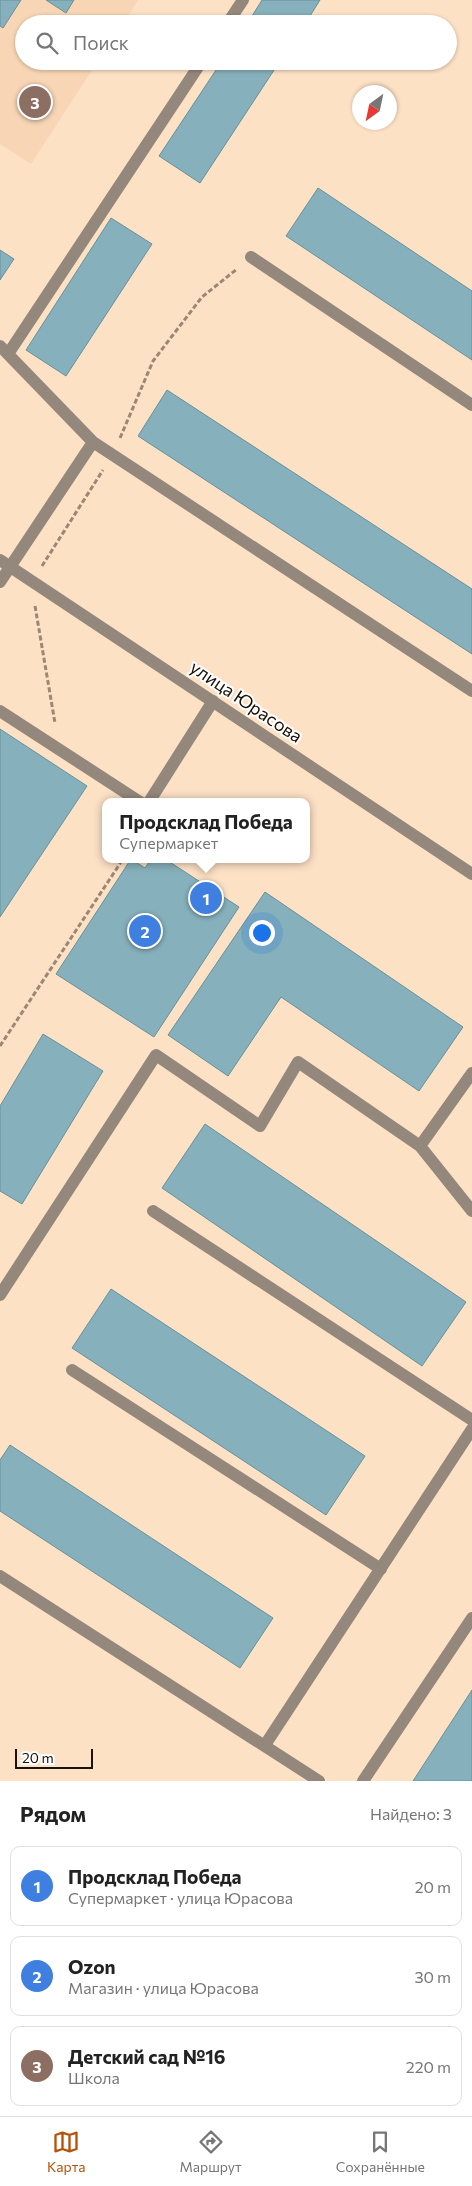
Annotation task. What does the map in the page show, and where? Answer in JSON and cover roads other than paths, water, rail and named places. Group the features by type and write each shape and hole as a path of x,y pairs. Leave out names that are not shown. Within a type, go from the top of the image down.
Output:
{"street":[{"path":"233,15 242,0"},
{"path":"196,70 4,350 93,442 472,691"},
{"path":"251,257 472,404"},
{"path":"0,582 5,563 93,442"},
{"name":"улица Юрасова","path":"5,563 472,874"},
{"path":"152,798 213,701"},
{"path":"0,711 134,798"},
{"path":"0,1294 156,1055 260,1126 298,1062 420,1146 472,1211"},
{"path":"420,1146 472,1072"},
{"path":"153,1211 472,1420"},
{"path":"72,1370 381,1569"},
{"path":"265,1745 472,1429"},
{"path":"0,1576 319,1781"},
{"path":"363,1781 472,1618"}],"place":[{"name":"Детский сад №16","path":"35,102"},
{"name":"Продсклад Победа","path":"206,898"},
{"name":"Ozon","path":"145,931"}]}
